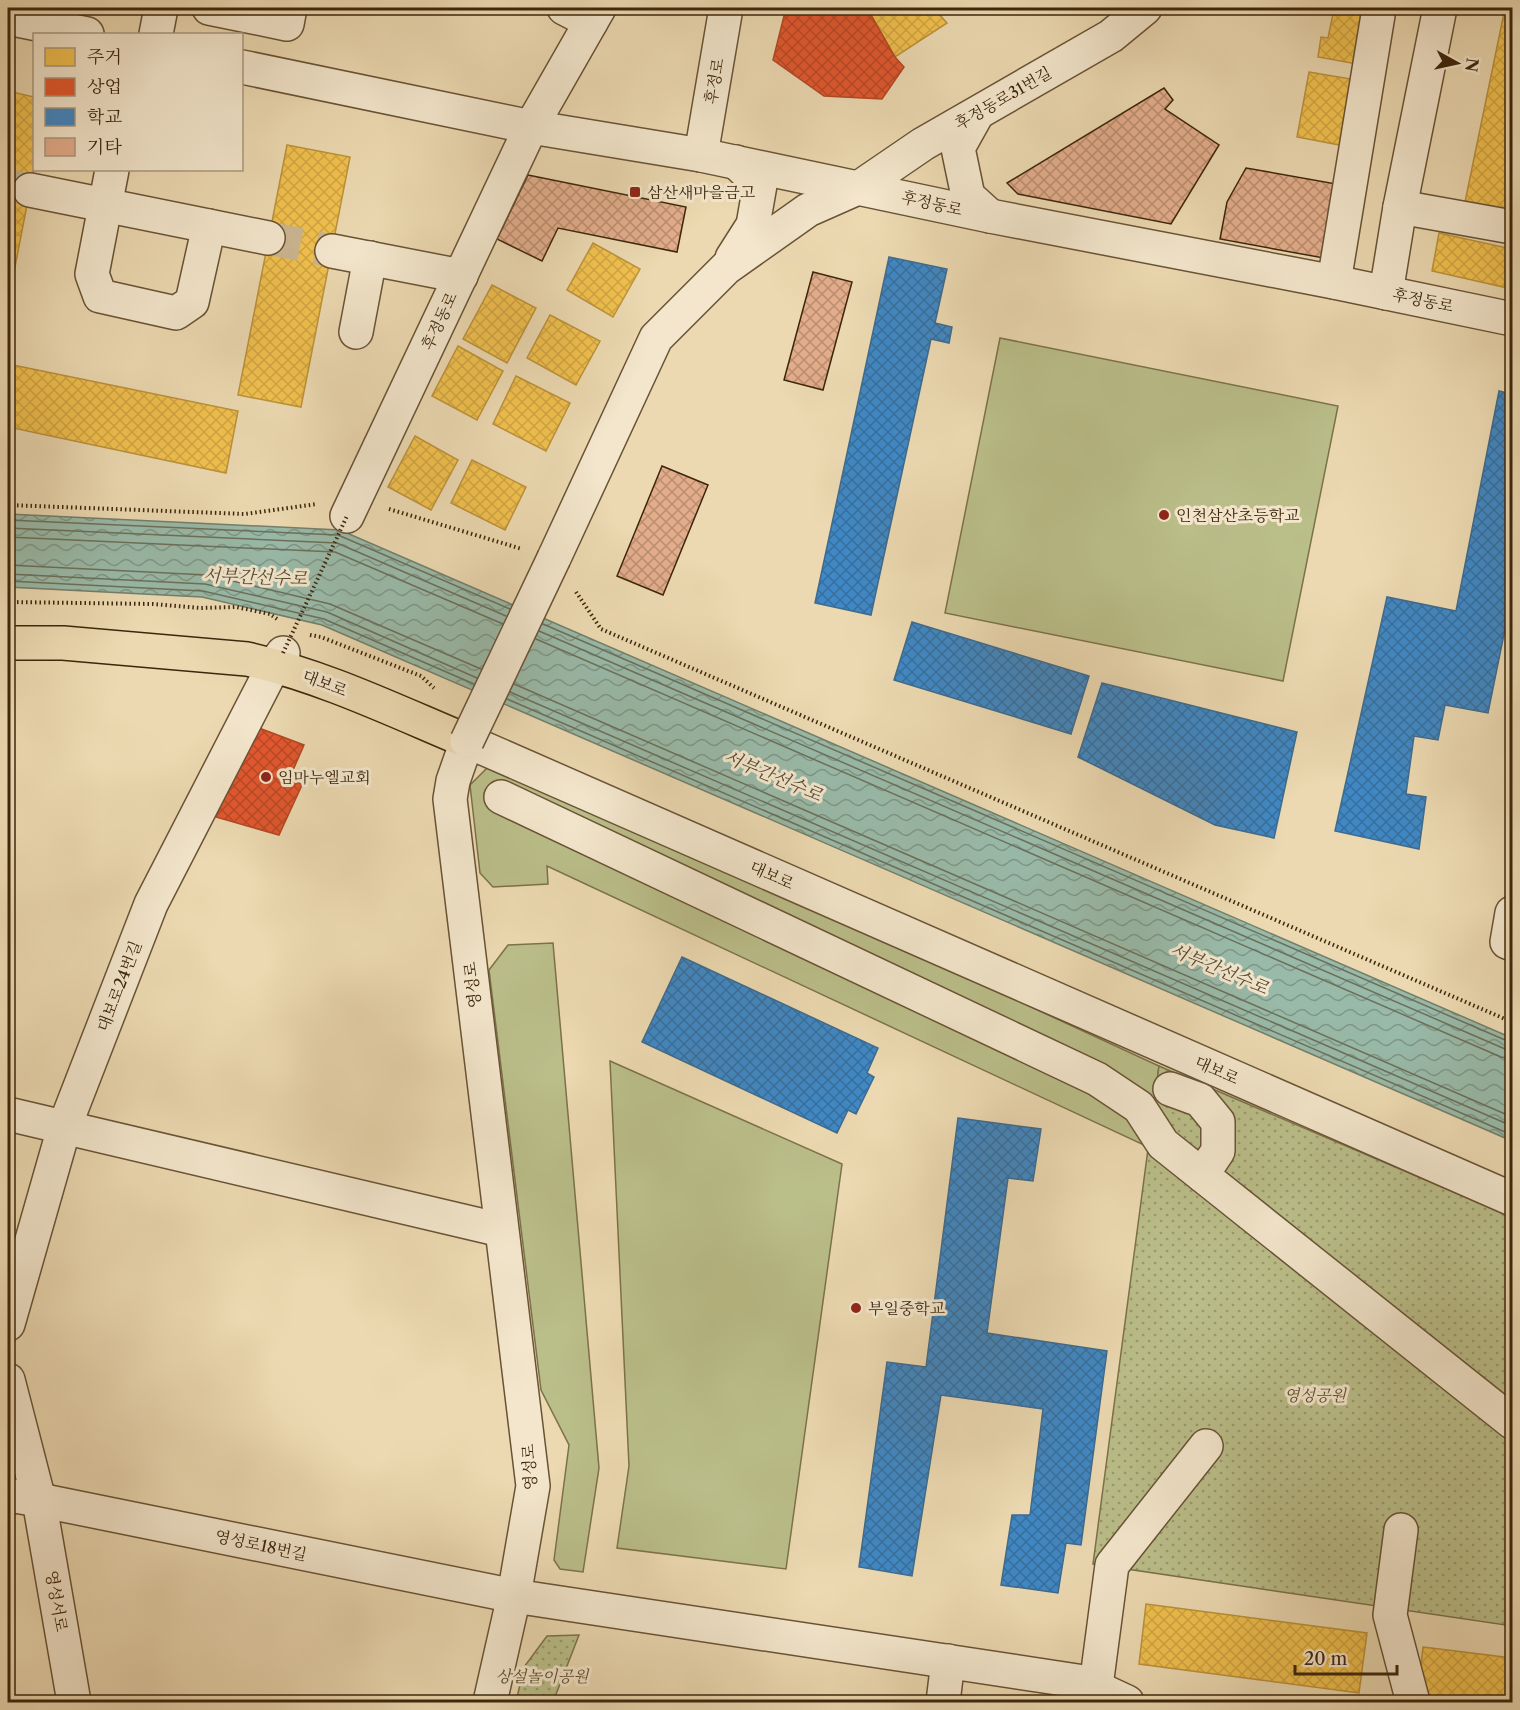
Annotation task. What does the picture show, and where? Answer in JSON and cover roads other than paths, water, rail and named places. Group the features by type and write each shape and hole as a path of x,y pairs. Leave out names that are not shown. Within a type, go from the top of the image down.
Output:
{"main road":[{"name":"대보로","path":"8,643 63,643 247,659 279,659 321,680 467,741"}],"street":[{"path":"156,33 161,8"},
{"path":"209,8 287,24 290,8"},
{"name":"후정로","path":"701,155 726,8"},
{"name":"후정동로31번길","path":"726,268 808,210 860,187 923,144 1111,36 1145,8"},
{"path":"1386,293 1400,207 1440,8"},
{"path":"531,127 585,12"},
{"path":"1334,282 1378,15"},
{"path":"8,18 82,33"},
{"name":"후정동로","path":"243,67 531,127 701,155 990,216 1334,282 1512,319"},
{"path":"977,114 958,148 968,196 990,216"},
{"name":"후정동로","path":"351,507 531,127"},
{"path":"726,268 753,225 760,185 736,162"},
{"path":"112,171 92,274 100,296 176,313 192,302 209,226"},
{"path":"30,190 268,238"},
{"path":"1400,207 1512,227"},
{"path":"332,251 461,276"},
{"path":"356,332 370,258"},
{"name":"영성로","path":"490,1702 514,1596 533,1486 450,799 453,781 467,741 656,338 726,268"},
{"name":"대보로24번길","path":"8,1324 64,1128 152,904 279,659"},
{"name":"대보로","path":"467,741 1512,1199"},
{"path":"501,797 1097,1079 1139,1107 1163,1144 1512,1422"},
{"path":"1512,913 1507,942 1512,944"},
{"path":"1163,1144 1174,1052"},
{"path":"1170,1089 1200,1100 1218,1122 1218,1151 1202,1175"},
{"path":"8,1114 501,1230"},
{"name":"영성서로","path":"8,1380 23,1498 74,1702"},
{"path":"1096,1686 1112,1565 1206,1446"},
{"name":"영성로18번길","path":"23,1498 514,1596 1084,1682 1127,1702"},
{"path":"1401,1530 1390,1615 1413,1702"},
{"path":"943,1702 948,1661"}],"water":[{"name":"서부간선수로","path":"8,514 340,530 1512,1038 1512,1141 322,625 202,597 8,587"}],"tunnel":[{"path":"8,185 30,190"},
{"path":"268,238 332,251"}],"place":[{"name":"삼산새마을금고","path":"635,192"},
{"name":"인천삼산초등학교","path":"1164,515"},
{"name":"임마누엘교회","path":"266,777"},
{"name":"부일중학교","path":"856,1308"}],"park label":[{"name":"영성공원","path":"1315,1395"},
{"name":"상설놀이공원","path":"542,1676"}]}
